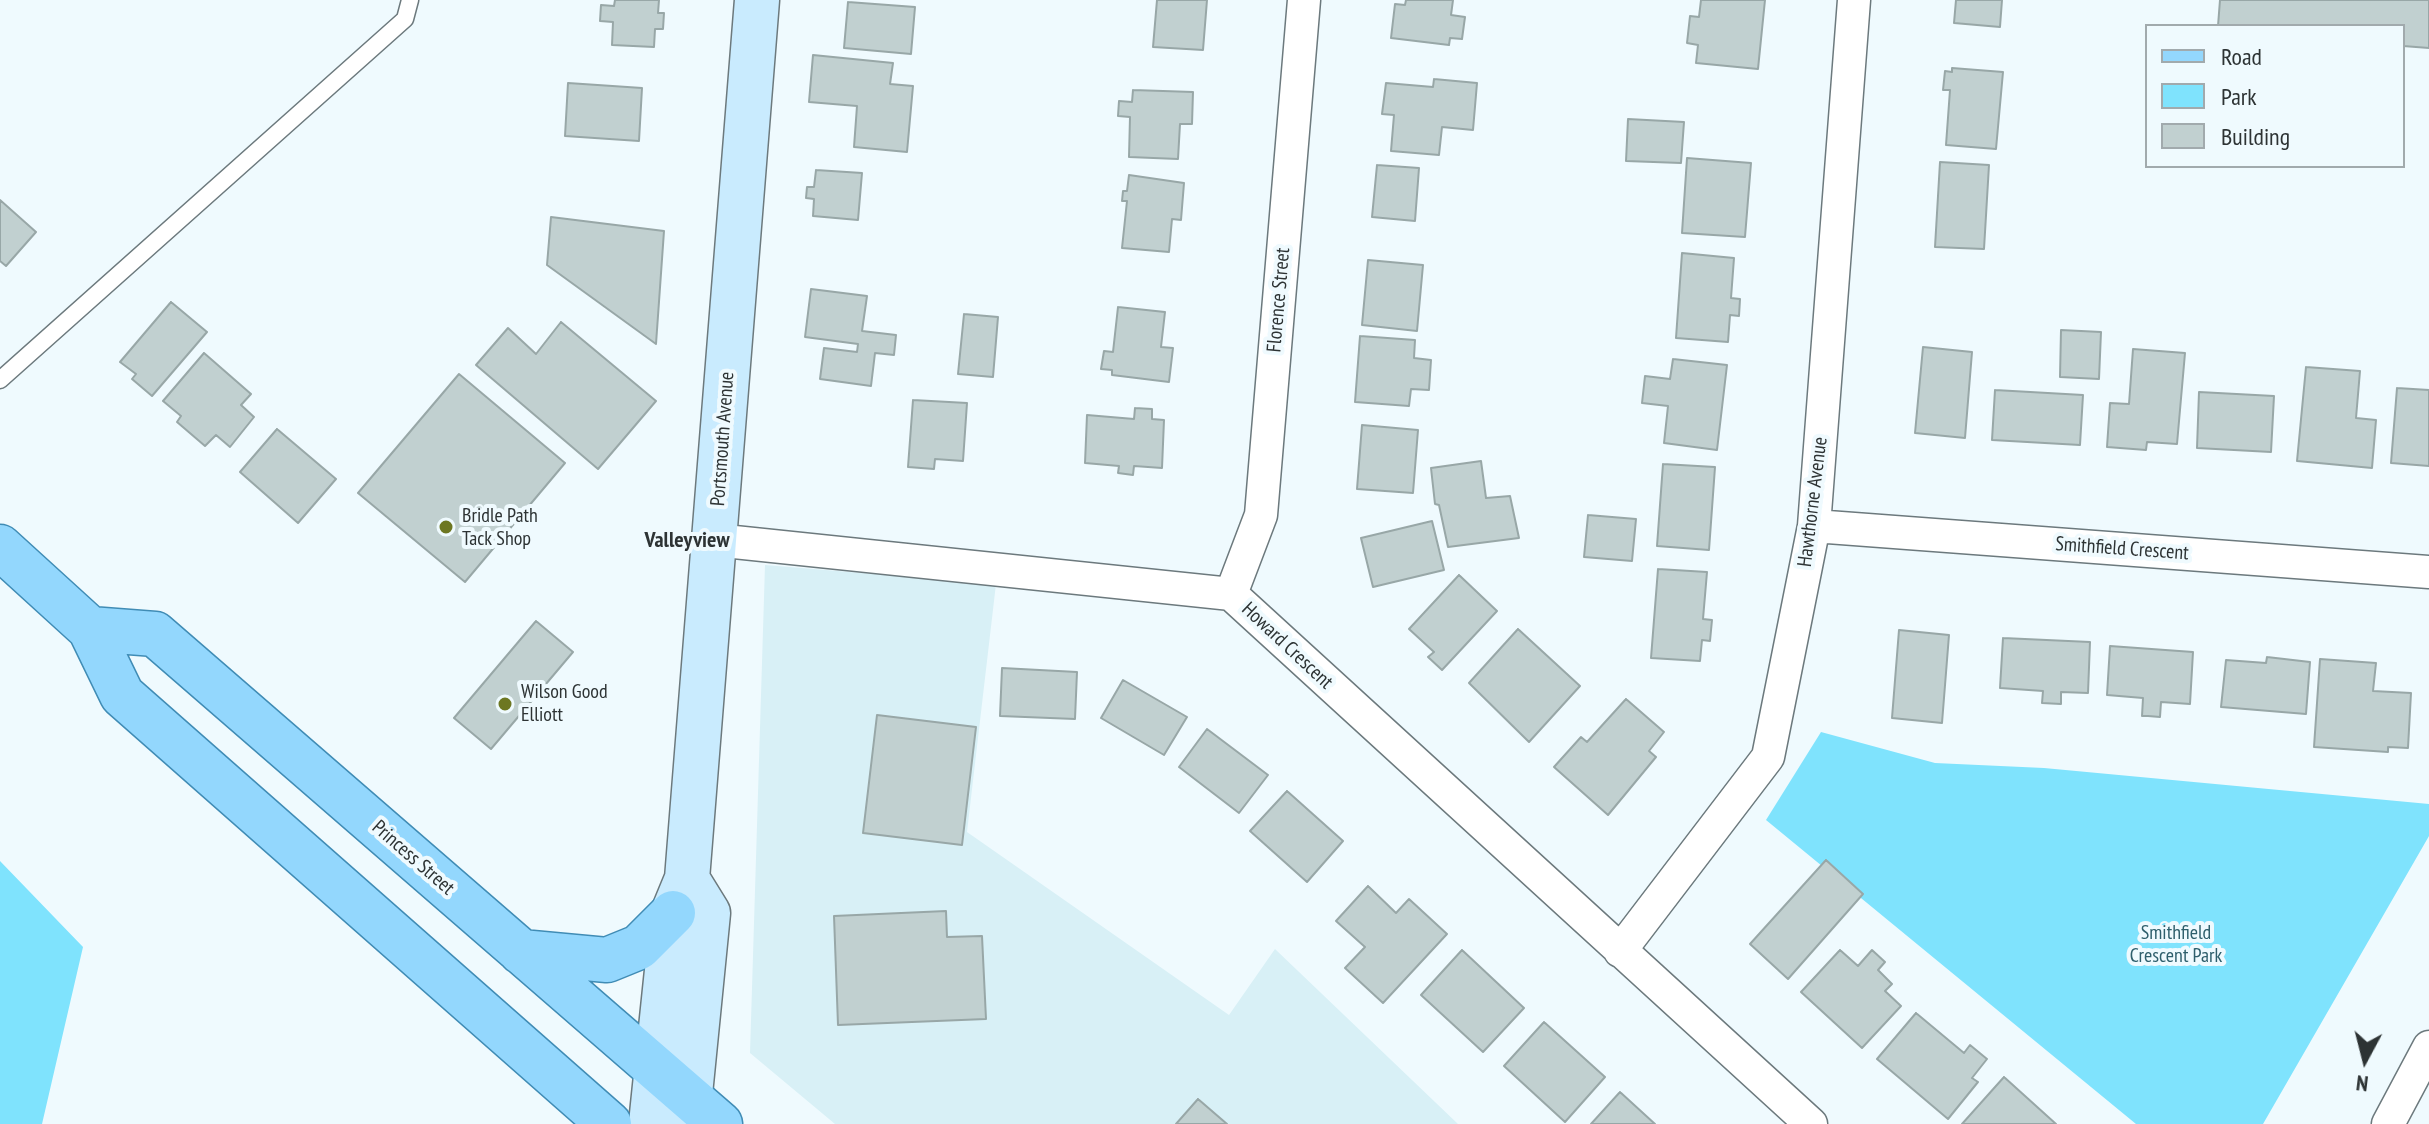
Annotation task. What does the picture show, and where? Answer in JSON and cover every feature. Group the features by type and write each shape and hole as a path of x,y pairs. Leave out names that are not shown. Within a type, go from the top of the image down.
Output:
{"main road":[{"name":"Portsmouth Avenue","path":"651,1124 680,896 715,540 757,0"},
{"path":"0,547 90,629 122,695 609,1124"},
{"name":"Princess Street","path":"90,629 155,634 657,1068 699,1115"},
{"path":"521,952 607,960 639,947 680,896 708,913 699,1115"}],"street":[{"name":"Florence Street","path":"1231,594 1261,515 1304,0"},
{"name":"Hawthorne Avenue","path":"1620,951 1768,757 1814,526 1854,0"},
{"name":"Smithfield Crescent","path":"1814,526 2429,572"},
{"name":"Howard Crescent","path":"715,540 1231,594 1620,951"},
{"path":"1620,951 1811,1124"},
{"path":"2388,1124 2429,1047"}],"lane":[{"path":"0,380 405,19 410,0"}],"shaded area":[{"path":"765,565 996,584 967,832 1229,1015 1275,949 1458,1124 835,1124 750,1053"}],"green space":[{"name":"Smithfield Crescent Park","path":"1821,732 1935,763 2044,768 2429,804 2429,836 2263,1124 2136,1124 1766,820"},
{"path":"0,861 83,947 42,1124 0,1124"}],"building":[{"path":"615,0 659,0 658,13 664,13 663,29 655,29 654,47 612,45 613,22 600,21 601,5 614,6"},
{"path":"1157,0 1207,0 1203,50 1153,47"},
{"path":"1406,0 1453,0 1451,15 1465,17 1462,39 1450,38 1449,45 1391,38 1395,4 1405,5"},
{"path":"1701,0 1765,0 1758,69 1696,63 1698,45 1687,43 1690,16 1699,17"},
{"path":"1956,0 2002,0 2000,27 1954,23"},
{"path":"2220,0 2429,0 2429,48 2405,46 2405,24 2218,24"},
{"path":"848,2 915,7 911,54 844,48"},
{"path":"813,55 893,63 890,84 913,86 907,152 854,147 857,106 809,102"},
{"path":"1952,68 2003,72 1996,149 1946,145 1950,90 1943,90 1945,71 1952,72"},
{"path":"1434,79 1477,83 1473,130 1442,127 1439,155 1391,151 1394,115 1382,114 1386,83 1433,87"},
{"path":"568,83 642,88 639,141 565,136"},
{"path":"1133,90 1193,92 1192,124 1180,124 1178,159 1129,157 1130,117 1118,116 1119,101 1132,102"},
{"path":"1628,119 1684,122 1681,163 1626,161"},
{"path":"1687,158 1751,163 1745,237 1682,233"},
{"path":"1940,162 1989,165 1984,249 1935,247"},
{"path":"1377,165 1419,168 1415,221 1372,217"},
{"path":"816,170 862,173 858,220 813,216 814,199 806,198 807,187 814,187"},
{"path":"1129,175 1184,183 1181,220 1172,219 1169,252 1122,248 1127,201 1122,201"},
{"path":"0,200 36,232 6,266 0,261"},
{"path":"551,217 664,231 656,344 547,265"},
{"path":"1682,253 1734,258 1731,298 1740,299 1739,316 1730,315 1728,342 1676,338"},
{"path":"1368,260 1423,265 1417,331 1362,325"},
{"path":"811,289 867,296 862,331 896,335 894,355 875,353 871,386 820,379 824,348 857,352 858,344 805,337"},
{"path":"171,302 207,332 152,396 132,379 136,374 120,362"},
{"path":"1118,307 1165,312 1161,347 1173,348 1169,382 1112,375 1112,370 1101,369 1104,351 1113,352"},
{"path":"964,314 998,317 993,377 958,374"},
{"path":"561,322 656,401 598,469 476,365 508,328 536,354"},
{"path":"2061,330 2101,332 2099,379 2060,377"},
{"path":"1360,336 1415,340 1414,358 1431,360 1429,390 1411,389 1409,406 1355,402"},
{"path":"1923,347 1972,352 1965,438 1915,433"},
{"path":"2133,349 2185,353 2177,444 2147,442 2146,450 2107,447 2110,403 2129,404"},
{"path":"204,353 251,394 241,405 254,417 230,447 216,435 205,446 177,422 181,416 163,401"},
{"path":"1673,359 1727,365 1717,450 1664,443 1668,406 1642,403 1645,376 1670,379"},
{"path":"2306,367 2360,371 2356,418 2376,420 2372,468 2297,461"},
{"path":"459,374 565,463 465,582 358,493"},
{"path":"2397,388 2429,390 2429,466 2391,463"},
{"path":"1995,390 2083,395 2080,445 1992,440"},
{"path":"2199,392 2274,396 2271,452 2197,448"},
{"path":"913,400 967,403 963,461 935,459 934,469 908,467"},
{"path":"1135,408 1152,409 1152,419 1164,420 1162,468 1134,466 1133,475 1118,473 1119,466 1085,463 1087,415 1134,419"},
{"path":"1362,425 1418,430 1413,493 1357,489"},
{"path":"277,429 336,479 298,523 240,472"},
{"path":"1481,461 1486,498 1510,496 1519,538 1448,547 1439,505 1435,504 1431,468"},
{"path":"1663,464 1715,467 1709,550 1657,546"},
{"path":"1588,515 1636,519 1632,561 1584,557"},
{"path":"1432,521 1444,570 1373,587 1361,538"},
{"path":"1658,569 1707,572 1703,619 1712,620 1710,641 1702,640 1700,661 1651,658"},
{"path":"1459,575 1497,611 1442,670 1428,657 1434,652 1409,629"},
{"path":"536,621 573,652 491,749 454,718"},
{"path":"1518,629 1580,686 1529,742 1469,683"},
{"path":"1899,630 1949,635 1942,723 1892,718"},
{"path":"2003,638 2090,642 2088,693 2061,692 2061,704 2042,703 2043,691 2000,688"},
{"path":"2110,646 2193,652 2190,704 2161,702 2160,717 2142,716 2143,698 2107,695"},
{"path":"2267,657 2310,662 2306,714 2221,707 2226,660 2266,663"},
{"path":"2320,659 2376,663 2373,691 2411,693 2408,748 2388,747 2388,752 2314,747"},
{"path":"1002,668 1077,672 1075,719 1000,716"},
{"path":"1123,680 1187,717 1164,755 1101,718"},
{"path":"1626,699 1664,732 1649,751 1656,757 1608,815 1554,767 1581,737 1587,742"},
{"path":"877,715 976,727 962,845 863,833"},
{"path":"1207,729 1268,775 1239,813 1179,767"},
{"path":"1287,791 1343,841 1307,882 1250,831"},
{"path":"1826,860 1863,894 1788,979 1750,944"},
{"path":"1368,886 1396,913 1409,899 1447,934 1383,1003 1345,968 1365,947 1336,921"},
{"path":"946,911 947,937 982,936 986,1019 838,1025 834,916"},
{"path":"1462,950 1524,1008 1483,1052 1421,995"},
{"path":"1840,950 1858,966 1872,950 1885,962 1878,970 1892,984 1885,991 1901,1006 1862,1048 1801,992"},
{"path":"1916,1013 1964,1053 1970,1045 1987,1059 1972,1078 1978,1082 1948,1119 1877,1059"},
{"path":"1544,1022 1605,1077 1565,1122 1504,1066"},
{"path":"2004,1077 2056,1124 1962,1124"},
{"path":"1620,1092 1655,1124 1591,1124"},
{"path":"1198,1099 1227,1124 1176,1124"}],"place":[{"name":"Bridle Path Tack Shop","path":"446,527"},
{"name":"Wilson Good Elliott","path":"505,704"}],"district":[{"name":"Valleyview","path":"687,541"}]}
